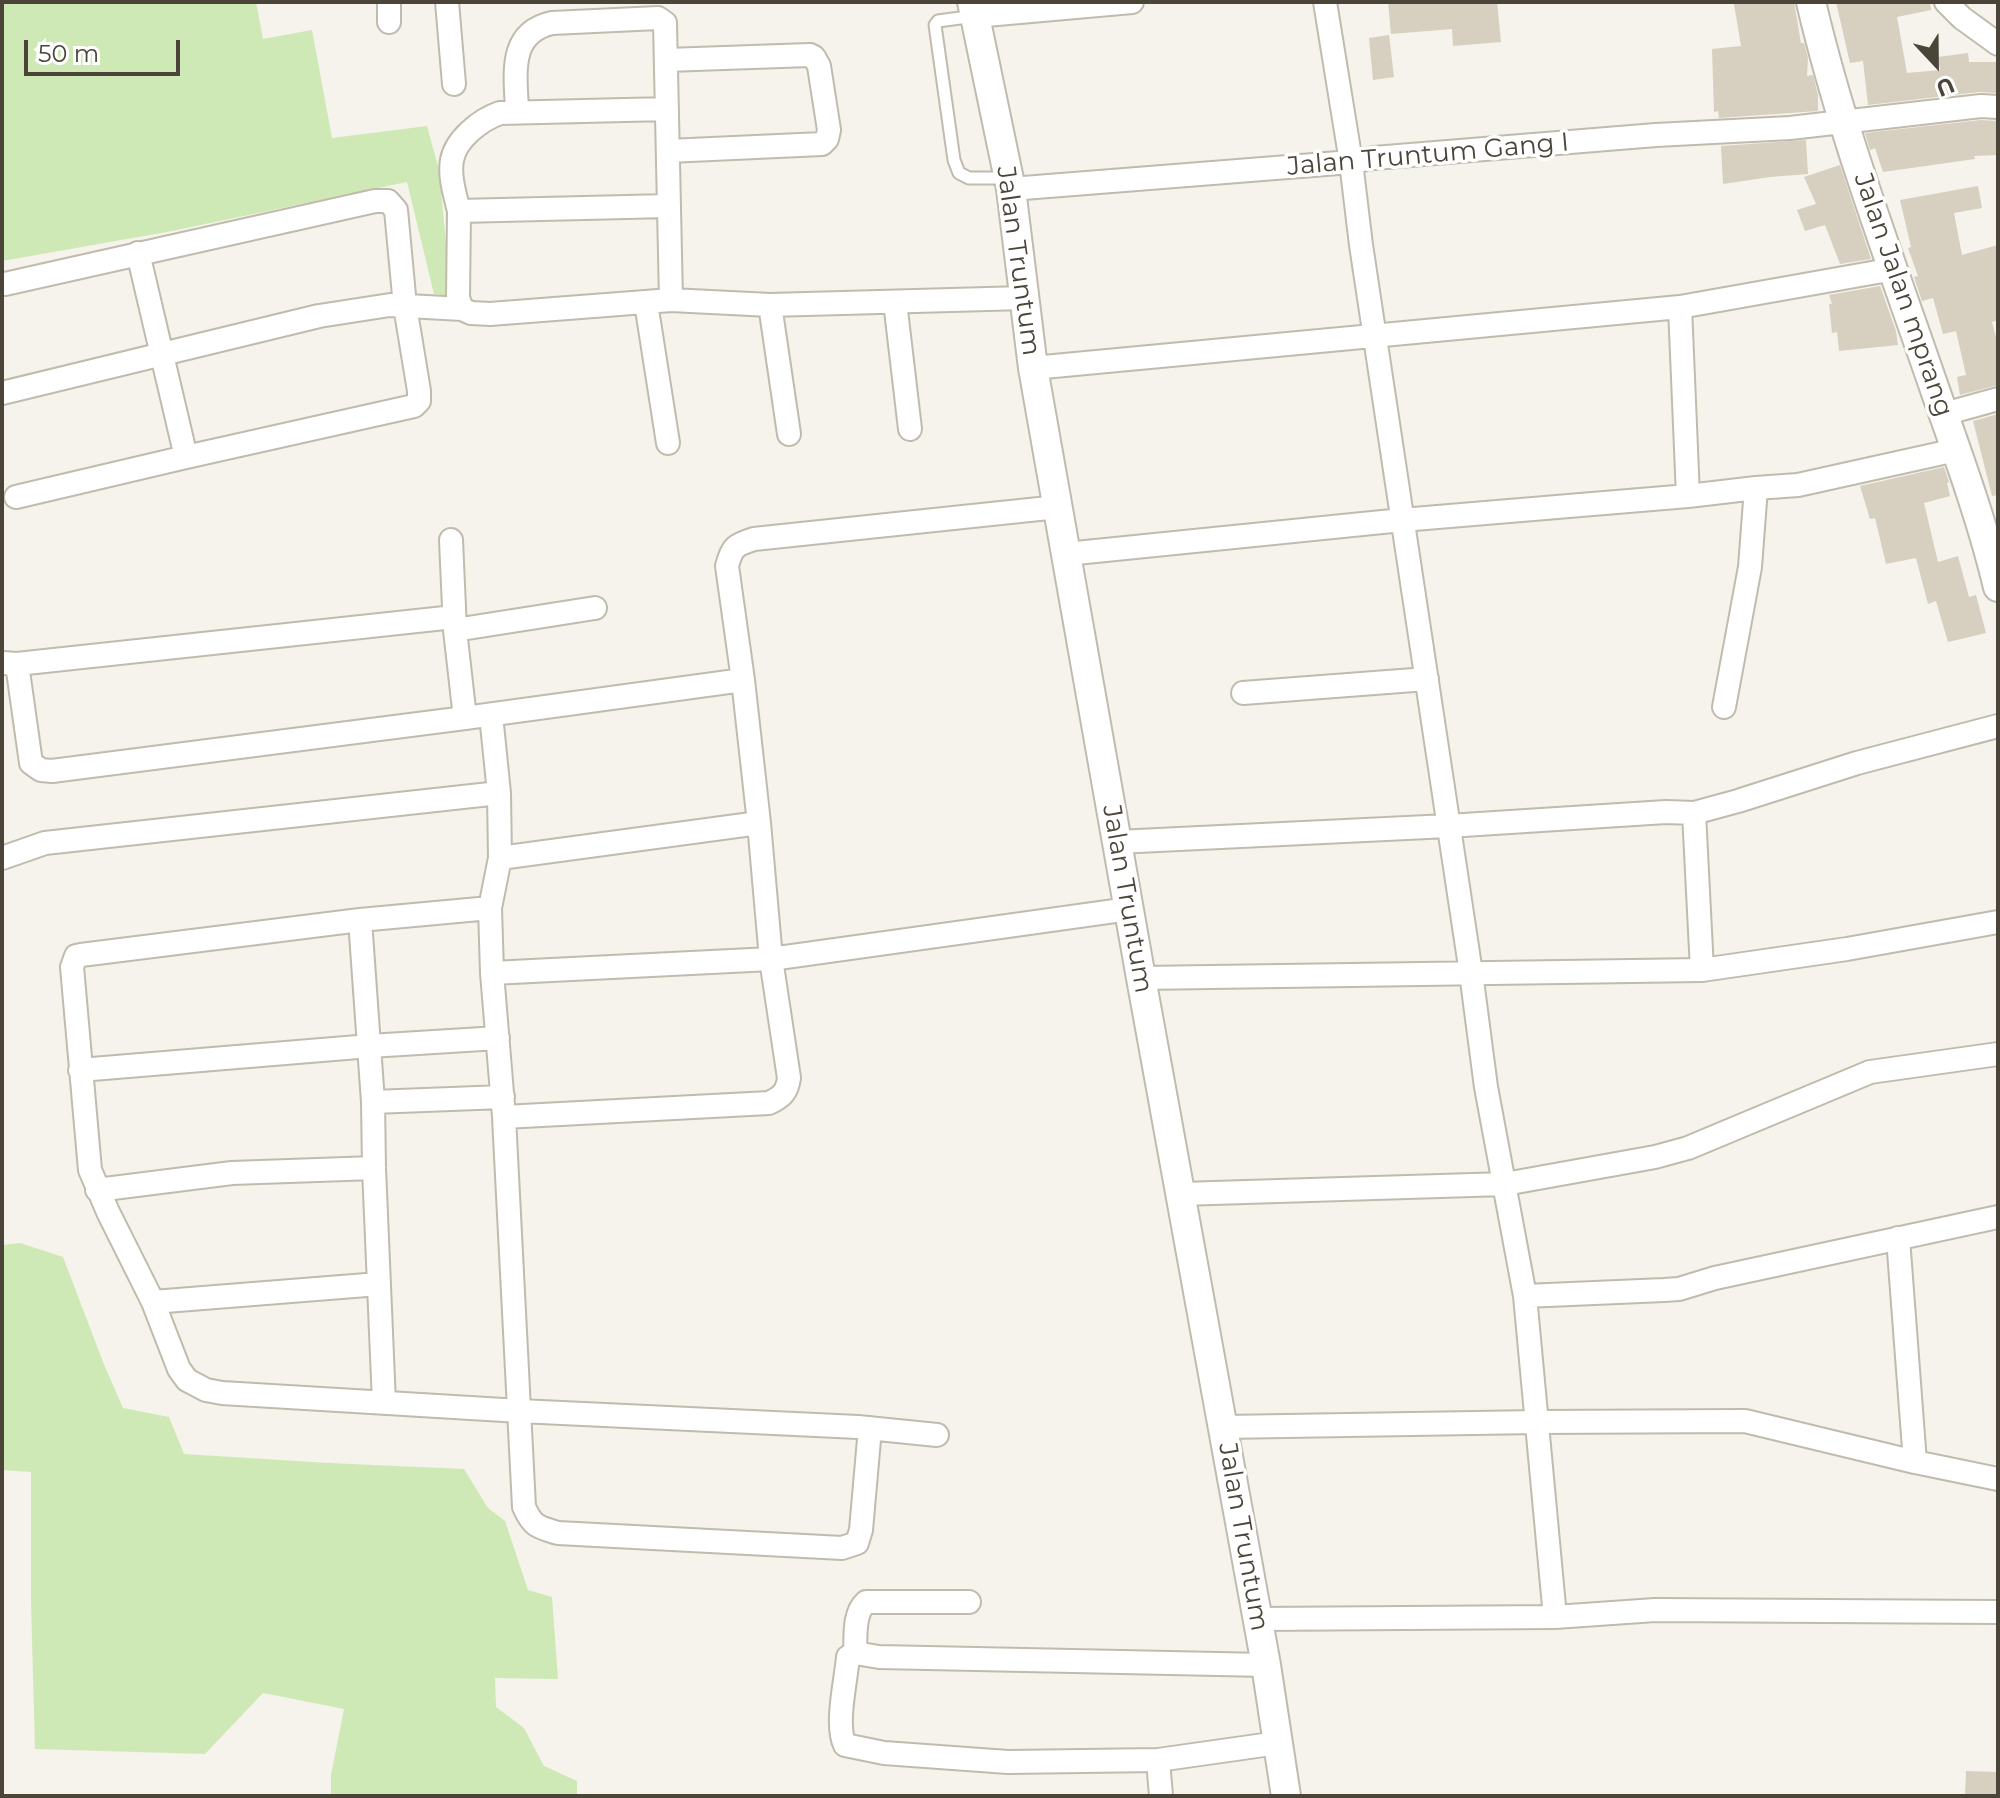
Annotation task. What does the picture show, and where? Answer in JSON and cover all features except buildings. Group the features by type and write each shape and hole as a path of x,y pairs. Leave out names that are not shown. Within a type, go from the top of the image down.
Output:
{"street":[{"path":"447,2 454,84"},
{"path":"973,9 1121,2"},
{"path":"1325,2 1486,1087 1525,1296 1555,1617"},
{"name":"Jalan Jalan mprang","path":"1811,2 1872,209 1994,554 1998,587"},
{"path":"1946,2 1998,44"},
{"name":"Jalan Truntum","path":"973,9 1010,183 1033,368 1266,1665 1286,1796"},
{"path":"517,112 516,58 531,31 552,23 658,18 665,23 671,300"},
{"path":"667,60 810,55 819,66 829,130 822,144 668,151"},
{"name":"Jalan Truntum Gang I","path":"1010,183 1351,162 1625,138 1790,128 1981,106 1998,107"},
{"path":"462,309 458,298 459,211 452,161 457,147 468,133 487,118 500,113 667,109"},
{"path":"5,284 375,201 388,201 396,210 405,306 419,391 419,401 414,406 16,497"},
{"path":"459,211 668,206"},
{"path":"138,253 186,457"},
{"path":"1033,368 1680,307 1894,269"},
{"path":"2,393 319,316 390,305 462,309 490,314 671,300 770,305 1024,298"},
{"path":"895,302 910,429"},
{"path":"646,303 668,443"},
{"path":"770,305 789,434"},
{"path":"1680,307 1688,496"},
{"path":"1944,414 1998,399"},
{"path":"1066,554 1798,485 1956,450"},
{"path":"1724,707 1750,567 1756,488"},
{"path":"373,1102 503,1107 769,1103 783,1095 789,1078 771,959 743,680 727,566 744,554 778,542 1059,513"},
{"path":"451,540 454,623 465,718"},
{"path":"595,608 10,664 31,763 41,770 52,771 743,680"},
{"path":"1243,693 1427,679"},
{"path":"491,715 499,793 500,858 490,908 492,973 503,1107 524,1507 534,1525 558,1533 842,1548 854,1545 859,1539 870,1428"},
{"path":"1117,842 1666,812 1694,813 1857,763 1998,726"},
{"path":"2,858 45,843 499,793"},
{"path":"1694,813 1702,970"},
{"path":"500,858 759,823"},
{"path":"490,908 360,920 76,956 73,960 90,1170 153,1302 179,1369 187,1380 206,1390 222,1393 870,1428 937,1435"},
{"path":"492,973 771,959 1129,909"},
{"path":"360,920 373,1102 384,1403"},
{"path":"1141,978 1702,970 1847,949 1998,922"},
{"path":"80,1070 498,1038"},
{"path":"1181,1194 1505,1184 1655,1157 1688,1148 1870,1072 1998,1054"},
{"path":"97,1190 232,1173 374,1168"},
{"path":"1525,1296 1679,1289 1715,1278 1998,1217"},
{"path":"1898,1238 1915,1462"},
{"path":"153,1302 379,1284"},
{"path":"1223,1427 1745,1421 1998,1479"},
{"path":"855,1653 860,1608 866,1602 969,1602"},
{"path":"1257,1619 1555,1617 1655,1610 1998,1612"},
{"path":"1266,1665 879,1657 855,1653 848,1657 842,1739 845,1745 884,1753 1008,1762 1158,1760 1278,1743"},
{"path":"1158,1760 1161,1796"}],"lane":[{"path":"973,9 938,21 935,25 954,160 959,173 969,178 1010,183"}],"green space":[{"path":"2,2 256,2 263,39 312,30 332,138 427,126 439,170 451,296 434,294 407,182 167,232 2,261"},
{"path":"20,1243 63,1257 123,1408 169,1417 184,1454 464,1469 488,1508 505,1521 528,1590 552,1597 558,1679 495,1678 496,1707 524,1728 544,1766 577,1781 577,1796 331,1796 331,1775 344,1709 263,1693 205,1754 35,1749 31,1472 2,1470 2,1245"}]}
